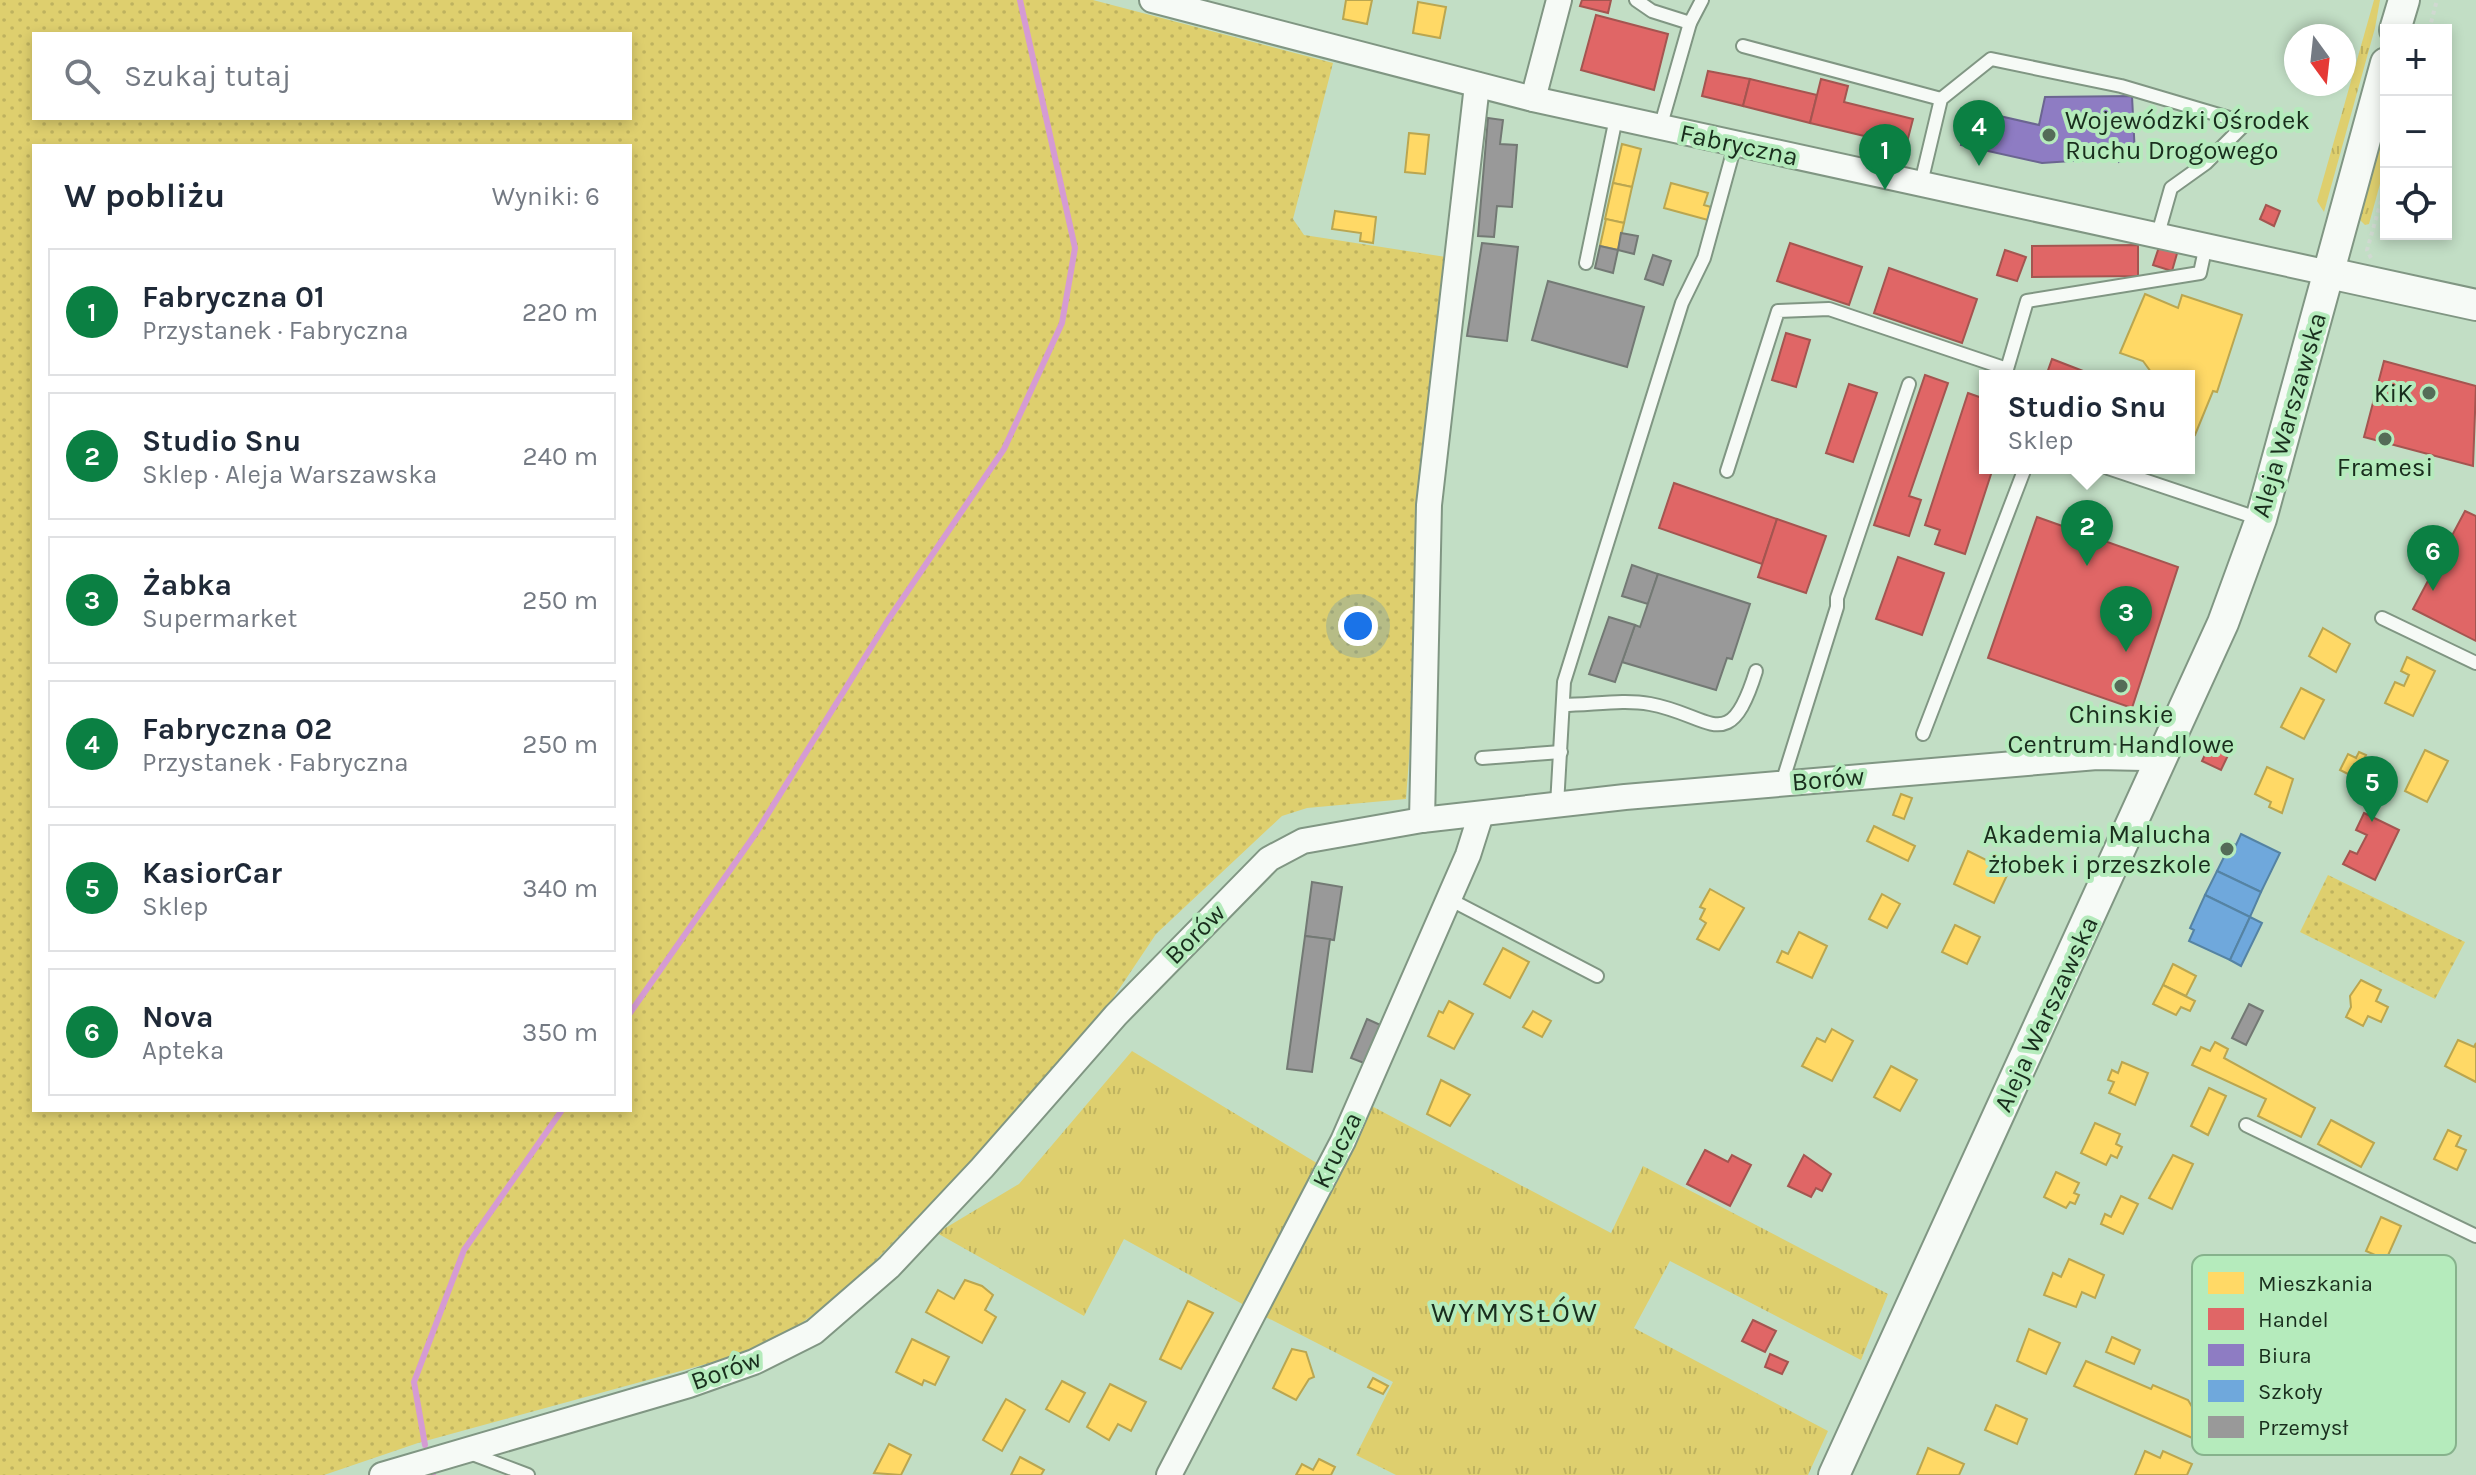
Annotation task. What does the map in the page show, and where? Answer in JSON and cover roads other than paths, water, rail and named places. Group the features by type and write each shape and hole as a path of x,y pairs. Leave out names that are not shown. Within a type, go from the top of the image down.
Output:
{"street":[{"name":"Fabryczna","path":"1152,0 1533,99 2329,273"},
{"path":"1533,99 1559,0"},
{"path":"2397,24 2404,0"},
{"path":"1422,820 1429,505 1477,85"},
{"name":"Aleja Warszawska","path":"1834,1475 2223,623 2261,519 2380,85"},
{"path":"2329,273 2476,305"},
{"name":"Borów","path":"382,1475 689,1385 754,1362 814,1332 889,1267 982,1168 1116,1015 1269,859 1303,841 1422,820 1782,783 2097,757 2144,758 2161,764"},
{"name":"Krucza","path":"1169,1475 1343,1141 1449,899 1481,814"}],"lane":[{"path":"1636,0 1652,11 1690,23"},
{"path":"1660,128 1690,23 1702,0"},
{"path":"1743,46 1941,99"},
{"path":"1921,183 1941,99 1991,59 2121,86 2246,123 2206,163 2171,188 2158,234"},
{"path":"1586,263 1616,118"},
{"path":"1557,805 1563,705 1569,667 1682,303 1704,258 1735,145"},
{"path":"2009,370 2027,301 2200,273 2206,245"},
{"path":"1727,471 1778,311 1829,309 2002,370"},
{"path":"1782,783 1837,607 1837,598 1909,384"},
{"path":"1923,734 2023,474"},
{"path":"2126,474 2261,519"},
{"path":"2382,618 2476,663"},
{"path":"1563,705 1649,704 1714,725 1733,719 1744,708 1756,671"},
{"path":"1482,758 1561,752"},
{"path":"1449,899 1597,976"},
{"path":"2246,1125 2476,1236"},
{"path":"461,1450 528,1475"}],"waterway":[{"path":"632,1010 756,833 888,620 1004,449 1062,323 1075,248 1020,0"},
{"path":"425,1445 414,1382 464,1250 561,1112"}],"place":[{"name":"Wojewódzki Ośrodek Ruchu Drogowego","path":"2049,135"},
{"name":"Fabryczna 02","path":"1979,166"},
{"name":"Fabryczna 01","path":"1885,190"},
{"name":"KiK","path":"2429,393"},
{"name":"Framesi","path":"2385,439"},
{"name":"Studio Snu","path":"2087,566"},
{"name":"Nova","path":"2433,591"},
{"name":"Żabka","path":"2126,652"},
{"name":"Chinskie Centrum Handlowe","path":"2121,686"},
{"name":"KasiorCar","path":"2372,822"},
{"name":"Akademia Malucha żłobek i przeszkole","path":"2227,849"}],"district":[{"name":"WYMYSŁÓW","path":"1515,1312"}]}
